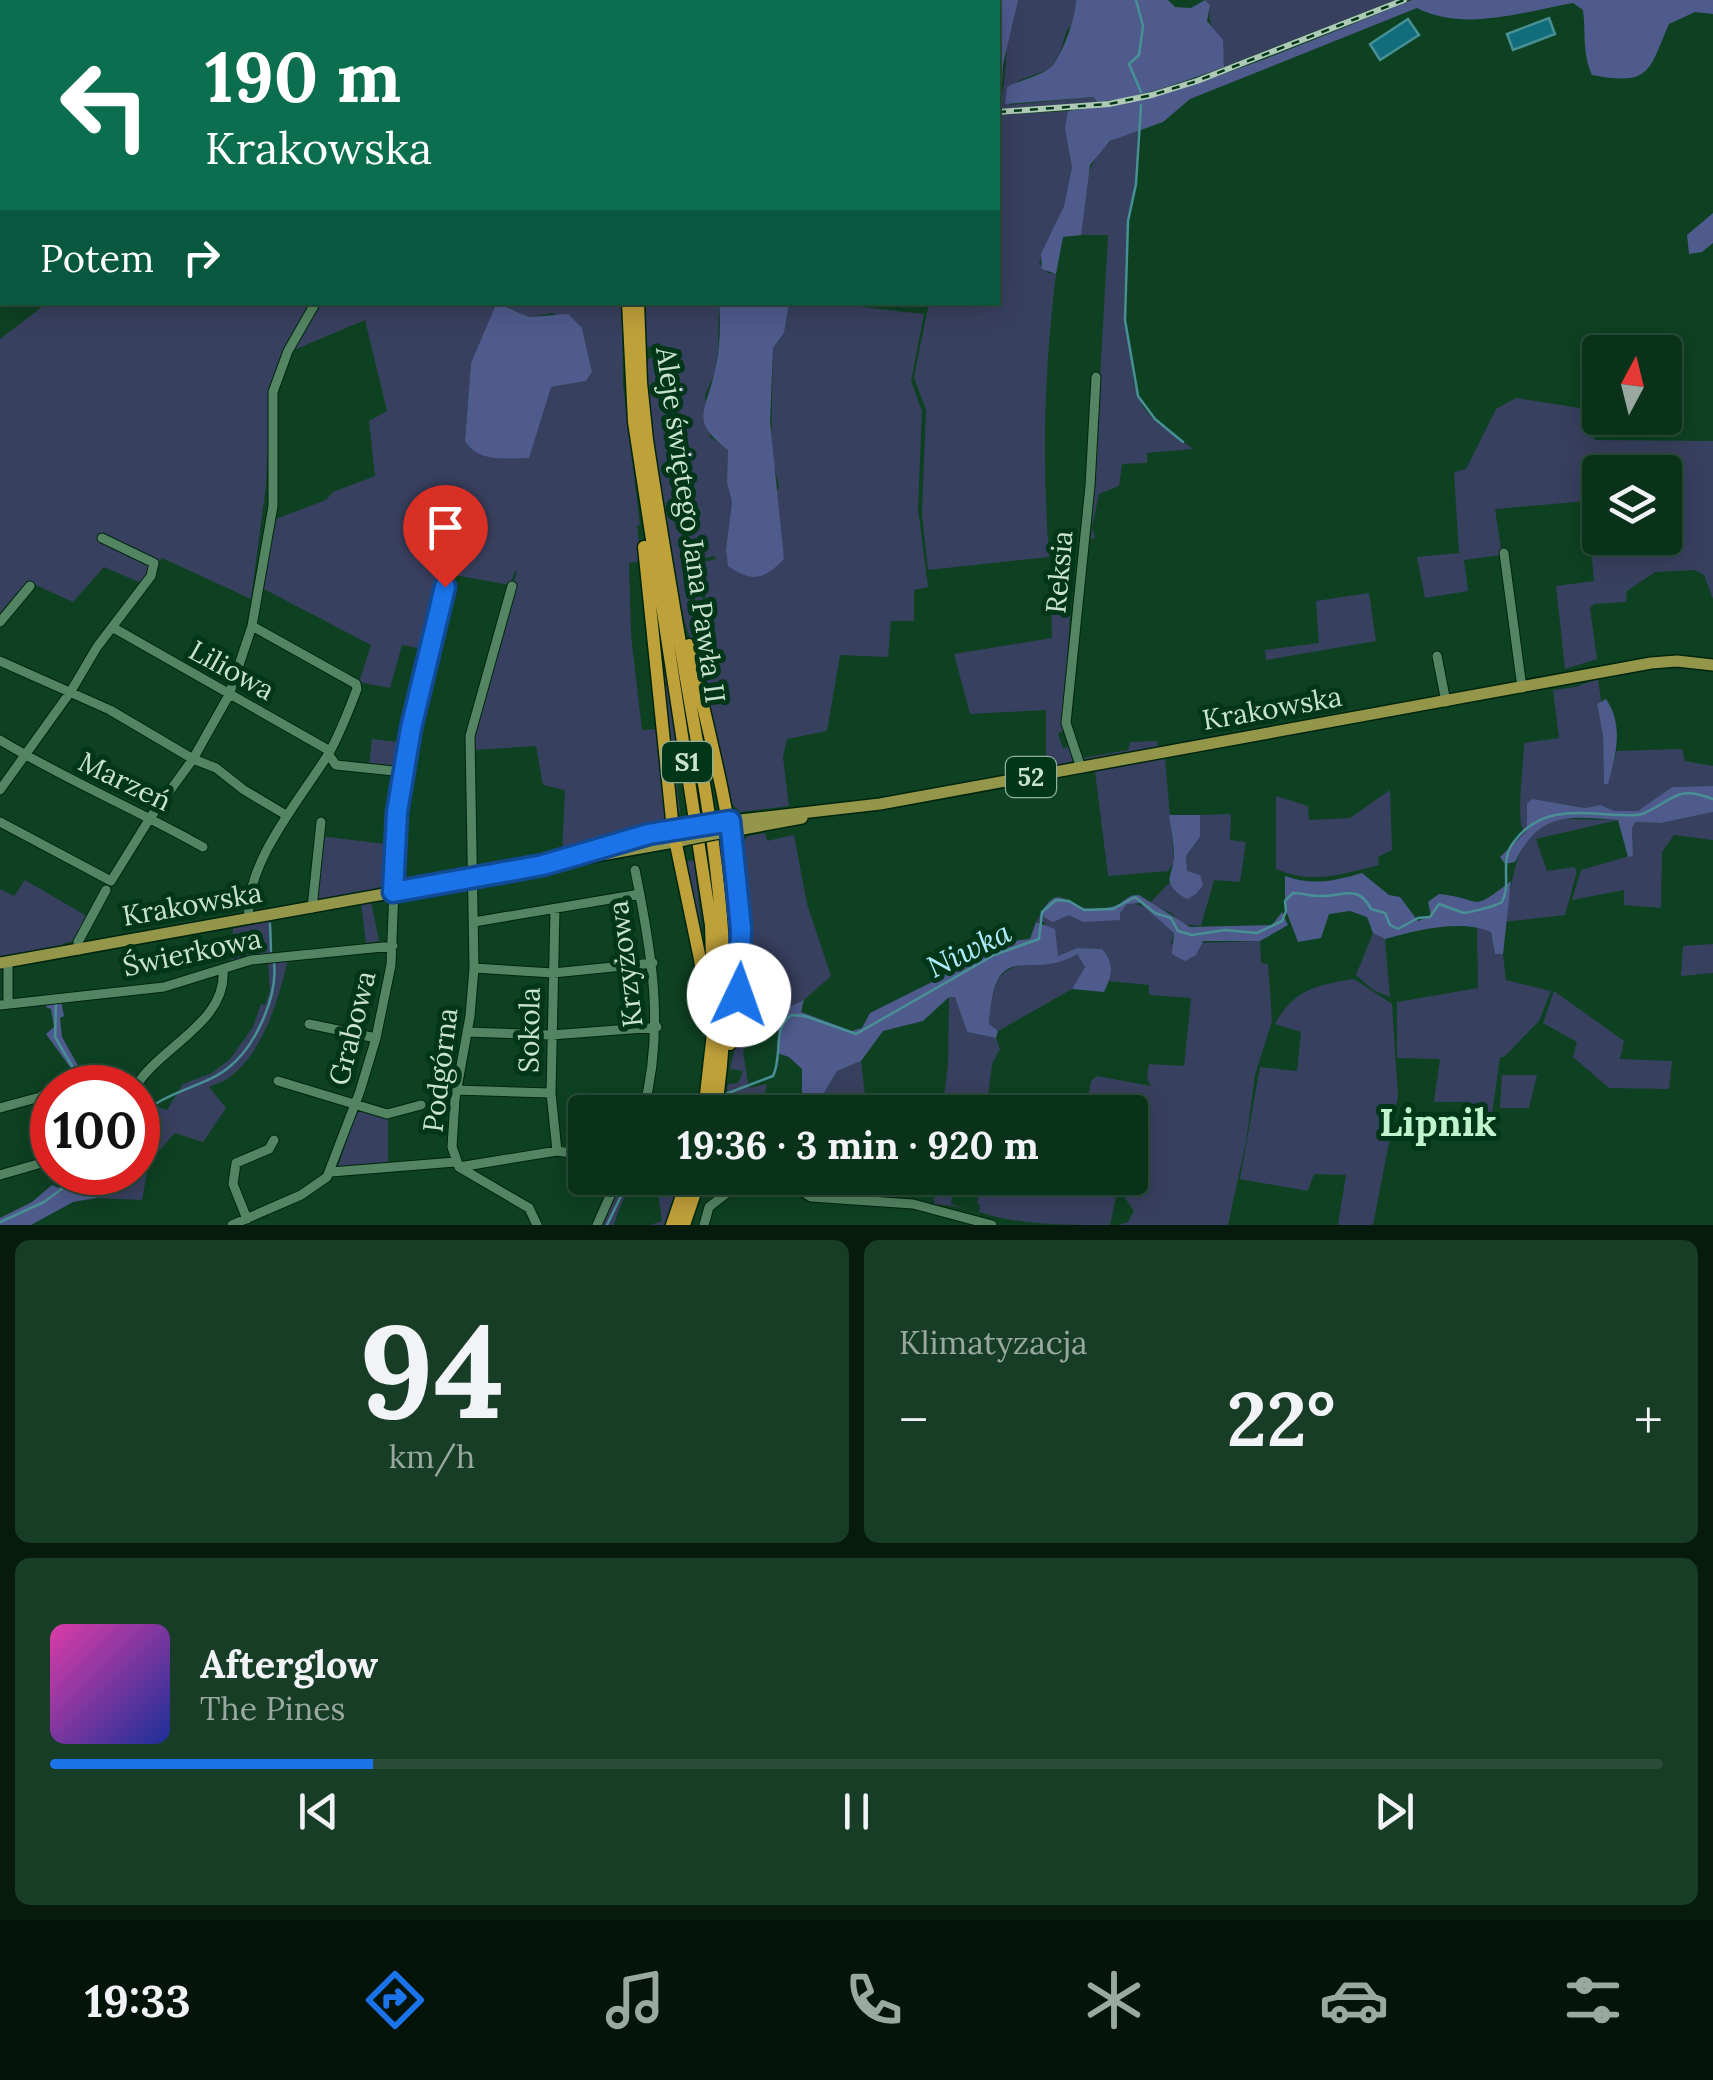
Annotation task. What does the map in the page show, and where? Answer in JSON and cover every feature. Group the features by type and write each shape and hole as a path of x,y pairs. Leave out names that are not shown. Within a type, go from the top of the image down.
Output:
{"highway":[{"name":"Aleje świętego Jana Pawła II","path":"628,305 630,384 639,460 711,925 711,1066 716,1084 711,1095"},
{"name":"Aleje świętego Jana Pawła II","path":"638,305 644,412 722,907 726,992 716,1095"},
{"path":"639,460 644,543 703,976 711,1066"},
{"path":"668,572 683,621 724,827 742,961 735,1020 716,1084"},
{"path":"672,1225 682,1195"},
{"path":"684,1225 694,1195"}],"main road":[{"name":"Krakowska","path":"4,962 548,864 626,840 840,810 1651,663 1713,665"}],"street":[{"path":"79,950 78,942 108,886 193,759 229,694 252,626 274,493 273,392 288,351 314,305"},
{"name":"Reksia","path":"1082,768 1066,723 1076,657 1096,377"},
{"path":"0,790 112,627 152,576 154,563 102,538"},
{"path":"1504,553 1522,688"},
{"path":"0,622 30,586"},
{"path":"474,877 470,736 512,586"},
{"path":"393,892 397,812 417,698 445,587"},
{"path":"249,919 251,893 286,815 329,753 356,692 356,684 252,626"},
{"name":"Liliowa","path":"112,627 329,753 336,765 404,772"},
{"path":"1437,656 1446,702"},
{"path":"0,661 71,691 216,768 286,815"},
{"name":"Marzeń","path":"0,740 204,847"},
{"path":"0,822 108,886"},
{"path":"312,908 320,822"},
{"name":"Krzyżowa","path":"635,870 653,963 657,1027 647,1095"},
{"name":"Podgórna","path":"474,877 474,968 452,1140 457,1164 529,1208 537,1225"},
{"name":"Grabowa","path":"331,1172 376,1038 394,946 393,892"},
{"path":"474,922 640,894"},
{"name":"Sokola","path":"555,909 550,1035 556,1151"},
{"name":"Świerkowa","path":"4,1004 164,986 263,958 394,946"},
{"path":"4,962 4,1004"},
{"path":"474,968 553,973 653,963"},
{"path":"152,1065 203,1020 224,978 223,969"},
{"path":"309,1024 376,1038"},
{"path":"467,1032 550,1035 657,1027"},
{"path":"278,1081 387,1114 421,1104"},
{"path":"456,1090 551,1093"},
{"path":"0,1108 30,1100"},
{"path":"247,1218 233,1184 236,1163 269,1149 274,1140"},
{"path":"232,1225 314,1188 331,1172 568,1153"},
{"path":"0,1175 30,1166"},
{"path":"596,1225 610,1195"},
{"path":"704,1225 706,1212 722,1195"},
{"path":"806,1195 930,1207 992,1225"}],"shaded area":[{"path":"1000,0 1018,0 1003,65 1001,104"},
{"path":"1018,0 1076,0 1076,17 1066,32 1060,54 1049,69 1018,81 1009,105 1095,97 1097,102 1000,109"},
{"path":"1076,0 1168,0 1175,7 1191,8 1205,0 1210,5 1207,21 1223,40 1224,67 1161,89 1113,100 1097,102 1094,97 1005,104 1007,87 1042,73 1056,61 1068,35"},
{"path":"1205,0 1395,0 1224,67 1210,23 1210,5"},
{"path":"1412,0 1713,0 1713,14 1695,12 1669,24 1645,72 1611,78 1592,75 1583,10 1573,3 1474,19 1454,19 1417,8 1190,99 1163,122 1110,141 1090,165 1081,235 1063,237 1056,274 1042,269 1041,254 1064,206 1072,167 1065,128 1068,111 1200,82"},
{"path":"1549,18 1555,34 1513,50 1507,34"},
{"path":"1408,19 1419,35 1380,60 1370,44"},
{"path":"1068,111 1066,128 1072,167 1064,206 1039,263 1048,273 1056,274 1045,416 1049,557 928,570 922,513 926,410 914,377 929,305 1000,305 1000,115"},
{"path":"1138,131 1135,184 1127,222 1124,306 1134,385 1143,407 1154,420 1193,449 1147,453 1147,463 1122,464 1119,486 1099,494 1092,528 1095,537 1091,540 1108,235 1081,235 1082,199 1088,174 1100,152 1114,140"},
{"path":"1713,213 1713,243 1702,252 1689,254 1687,235"},
{"path":"44,305 311,305 277,367 271,390 266,485 251,599 162,558 141,583 104,567 73,602 27,581 0,613 0,339"},
{"path":"318,305 502,305 622,305 623,385 641,561 629,563 631,635 642,730 658,729 666,816 663,824 562,854 565,790 543,785 536,746 472,750 491,660 517,571 510,585 449,574 428,650 402,645 390,688 359,682 371,645 262,588 273,520 375,476 369,421 387,411 365,320 289,352","holes":["502,305 529,317 552,313 582,328 592,372 586,381 551,387 465,441 471,363"]},
{"path":"501,305 529,317 568,314 582,328 592,372 586,381 551,387 529,458 485,456 465,441 471,363 495,307"},
{"path":"646,305 719,305 718,351 705,395 710,437 728,449 727,481 732,502 726,549 779,488 771,451 773,348 784,333 789,305 860,305 924,314 911,381 922,411 918,509 928,587 914,590 914,621 891,621 888,657 840,655 827,731 787,739 783,757 789,806 740,812 731,803 698,660 711,648 714,639 700,568 704,562 716,559 715,556 681,563 697,569 706,620 706,643 696,648 679,599 671,559 645,366 648,359 657,356 655,349 646,346"},
{"path":"719,305 789,305 784,333 773,348 770,422 784,559 770,572 757,577 728,566 726,549 732,502 727,482 728,450 704,423 720,329"},
{"path":"1516,398 1582,408 1582,435 1593,435 1594,440 1713,441 1713,599 1704,575 1695,570 1655,572 1627,591 1626,602 1594,604 1590,608 1597,659 1565,669 1556,586 1594,581 1592,555 1682,555 1682,455 1582,455 1582,501 1495,509 1502,555 1464,560 1468,591 1425,598 1417,557 1459,553 1454,472 1466,469 1496,409"},
{"path":"1369,593 1376,641 1266,660 1265,650 1319,643 1316,601"},
{"path":"1071,597 1063,730 1058,734 1063,748 1069,747 1073,761 1046,768 1046,710 970,714 954,654 1052,638 1051,599"},
{"path":"657,623 679,759 674,761 680,812 676,817"},
{"path":"1598,679 1604,784 1608,783 1617,751 1682,749 1685,761 1713,766 1713,786 1672,787 1638,811 1615,811 1600,805 1585,808 1557,803 1527,804 1527,831 1515,844 1523,830 1520,802 1524,743 1559,738 1553,690"},
{"path":"1606,699 1615,719 1617,740 1608,784 1604,784 1603,736 1597,704"},
{"path":"372,739 407,743 402,767 369,766"},
{"path":"1157,741 1158,748 1087,761 1083,758 1128,750 1130,742"},
{"path":"1165,758 1174,862 1168,871 1108,876 1095,771"},
{"path":"1713,786 1713,812 1661,823 1635,822 1633,856 1628,857 1618,820 1570,818 1534,834 1515,862 1505,864 1500,857 1527,831 1527,804 1532,799 1638,811 1672,787"},
{"path":"1390,790 1392,850 1378,857 1379,865 1315,877 1276,869 1276,796 1308,806 1309,820 1350,818"},
{"path":"1713,812 1713,840 1674,835 1662,852 1661,908 1624,905 1624,890 1572,900 1581,870 1633,855 1635,822 1661,823"},
{"path":"1231,814 1230,840 1246,842 1240,882 1214,880 1201,926 1180,924 1173,914 1150,903 1169,883 1176,892 1187,872 1186,856 1200,837 1200,815"},
{"path":"1169,815 1200,815 1200,837 1186,856 1187,871 1200,875 1203,885 1187,899 1170,884 1174,857"},
{"path":"1560,819 1618,820 1536,839 1547,871 1574,867 1577,871 1565,915 1504,922 1523,847 1532,835"},
{"path":"765,833 767,841 794,835 807,904 831,976 804,1000 775,1013 765,1029 754,1029 743,1052 749,1088 767,1084 765,1093 726,1095 728,1084 738,1083 743,1071 730,1069 744,1010 749,963 740,846 748,836"},
{"path":"320,836 393,845 388,883 318,901"},
{"path":"729,857 737,931 733,983 721,858"},
{"path":"694,860 707,976 683,862"},
{"path":"1362,873 1389,895 1400,897 1418,921 1431,916 1428,902 1439,894 1482,901 1511,881 1503,954 1495,954 1491,932 1479,928 1438,927 1385,939 1373,933 1367,917 1350,911 1329,914 1321,938 1298,942 1285,908 1285,876 1324,881"},
{"path":"25,880 90,918 76,941 64,943 61,948 0,956 0,889 14,896"},
{"path":"1139,895 1190,927 1272,925 1282,912 1288,925 1260,941 1203,941 1196,955 1185,961 1172,954 1174,933 1140,903 1127,904 1120,920 1083,922 1069,915 1053,922 1042,911 1058,897 1096,909"},
{"path":"371,902 379,941 366,943 361,904"},
{"path":"1128,903 1147,909 1174,933 1171,944 1260,941 1261,963 1268,964 1272,1021 1255,1075 1246,1142 1228,1225 1119,1225 1128,1222 1134,1211 1126,1195 1148,1195 1148,1095 1089,1095 1091,1081 1097,1076 1151,1086 1147,1078 1149,1064 1184,1066 1191,998 1149,995 1149,985 1109,981 1110,964 1102,949 1077,948 1058,956 1044,922 1036,922 1042,911 1044,917 1120,920"},
{"path":"271,920 272,953 242,957 231,963 233,928"},
{"path":"1036,922 1055,929 1058,956 1077,948 1102,949 1111,970 1104,992 1072,989 1085,967 1077,954 1060,962 1007,969 993,996 989,1024 998,1031 996,1038 967,1032 955,997 949,997 923,1021 883,1031 861,1061 837,1071 823,1095 802,1094 802,1069 789,1057 777,1053 778,1030 765,1029 775,1013 804,1000 801,1012 852,1031 862,1028 870,1013 938,979 979,950 985,941 992,944 1030,939"},
{"path":"1477,926 1491,932 1495,954 1503,954 1506,980 1551,991 1539,1021 1500,1057 1492,1114 1466,1108 1466,1102 1434,1102 1440,1059 1397,1058 1397,1002 1478,988"},
{"path":"1373,933 1385,939 1390,997 1373,990 1356,975"},
{"path":"1713,944 1713,973 1681,976 1683,946"},
{"path":"1077,954 1085,967 1072,989 998,1031 989,1025 992,1000 1004,973 1025,964"},
{"path":"288,959 261,1038 243,1065 229,1078 209,1087 226,1108 203,1142 175,1133 160,1150 160,1108 167,1110 183,1084 212,1073 230,1059 253,1027 261,1004 265,1005 270,991 268,961"},
{"path":"1354,979 1392,1004 1398,1096 1373,1225 1338,1225 1346,1175 1314,1174 1308,1191 1240,1179 1260,1067 1297,1071 1301,1032 1275,1024 1291,1003 1309,990"},
{"path":"1554,991 1624,1041 1620,1059 1672,1061 1669,1089 1609,1088 1573,1057 1577,1042 1543,1023"},
{"path":"949,997 955,997 967,1032 996,1038 1000,1049 992,1064 988,1095 944,1095"},
{"path":"61,1001 62,1037 78,1065 68,1065 46,1034 54,1027 51,1009 45,1002"},
{"path":"861,1061 865,1095 823,1095 837,1071"},
{"path":"1502,1075 1537,1075 1529,1108 1500,1108"},
{"path":"358,1109 388,1116 388,1167 337,1169"},
{"path":"40,1195 99,1195 73,1202 31,1225 0,1225 0,1218"},
{"path":"99,1195 143,1195 142,1200 96,1198"},
{"path":"614,1195 626,1195 614,1225 601,1225"},
{"path":"658,1195 675,1195 665,1225 650,1225 662,1221"},
{"path":"934,1195 946,1195 952,1197 951,1204 962,1207 934,1204"},
{"path":"978,1195 1116,1195 1110,1225 1026,1222 979,1212"}],"waterway":[{"path":"196,0 215,0"},
{"path":"1136,0 1143,26 1139,55 1129,64 1141,92"},
{"path":"1141,105 1136,184 1128,221 1125,320 1138,396 1155,419 1183,442"},
{"name":"Niwka","path":"723,1095 773,1076 782,1028 791,1015 856,1034 994,955 1039,939 1042,912 1056,900 1069,901 1084,910 1113,909 1135,897 1155,913 1171,918 1178,931 1192,935 1225,930 1257,933 1282,921 1285,901 1293,893 1349,893 1361,896 1371,909 1385,913 1390,925 1398,929 1418,918 1430,917 1439,904 1464,913 1502,902 1509,850 1535,822 1575,813 1640,815 1682,794 1713,799"},
{"path":"270,924 271,951"},
{"path":"160,1102 212,1078 238,1059 263,1020 272,991 274,963"},
{"path":"56,1004 55,1037 72,1065"},
{"path":"0,1222 54,1195"},
{"name":"Niwka","path":"607,1225 622,1195"}],"railway":[{"path":"1000,112 1109,104 1152,95 1404,0"}],"district":[{"name":"Lipnik","path":"1438,1123"}],"route":[{"path":"445,587 411,728 397,812 393,892 543,865 649,834 730,821 741,928 739,995"}]}
